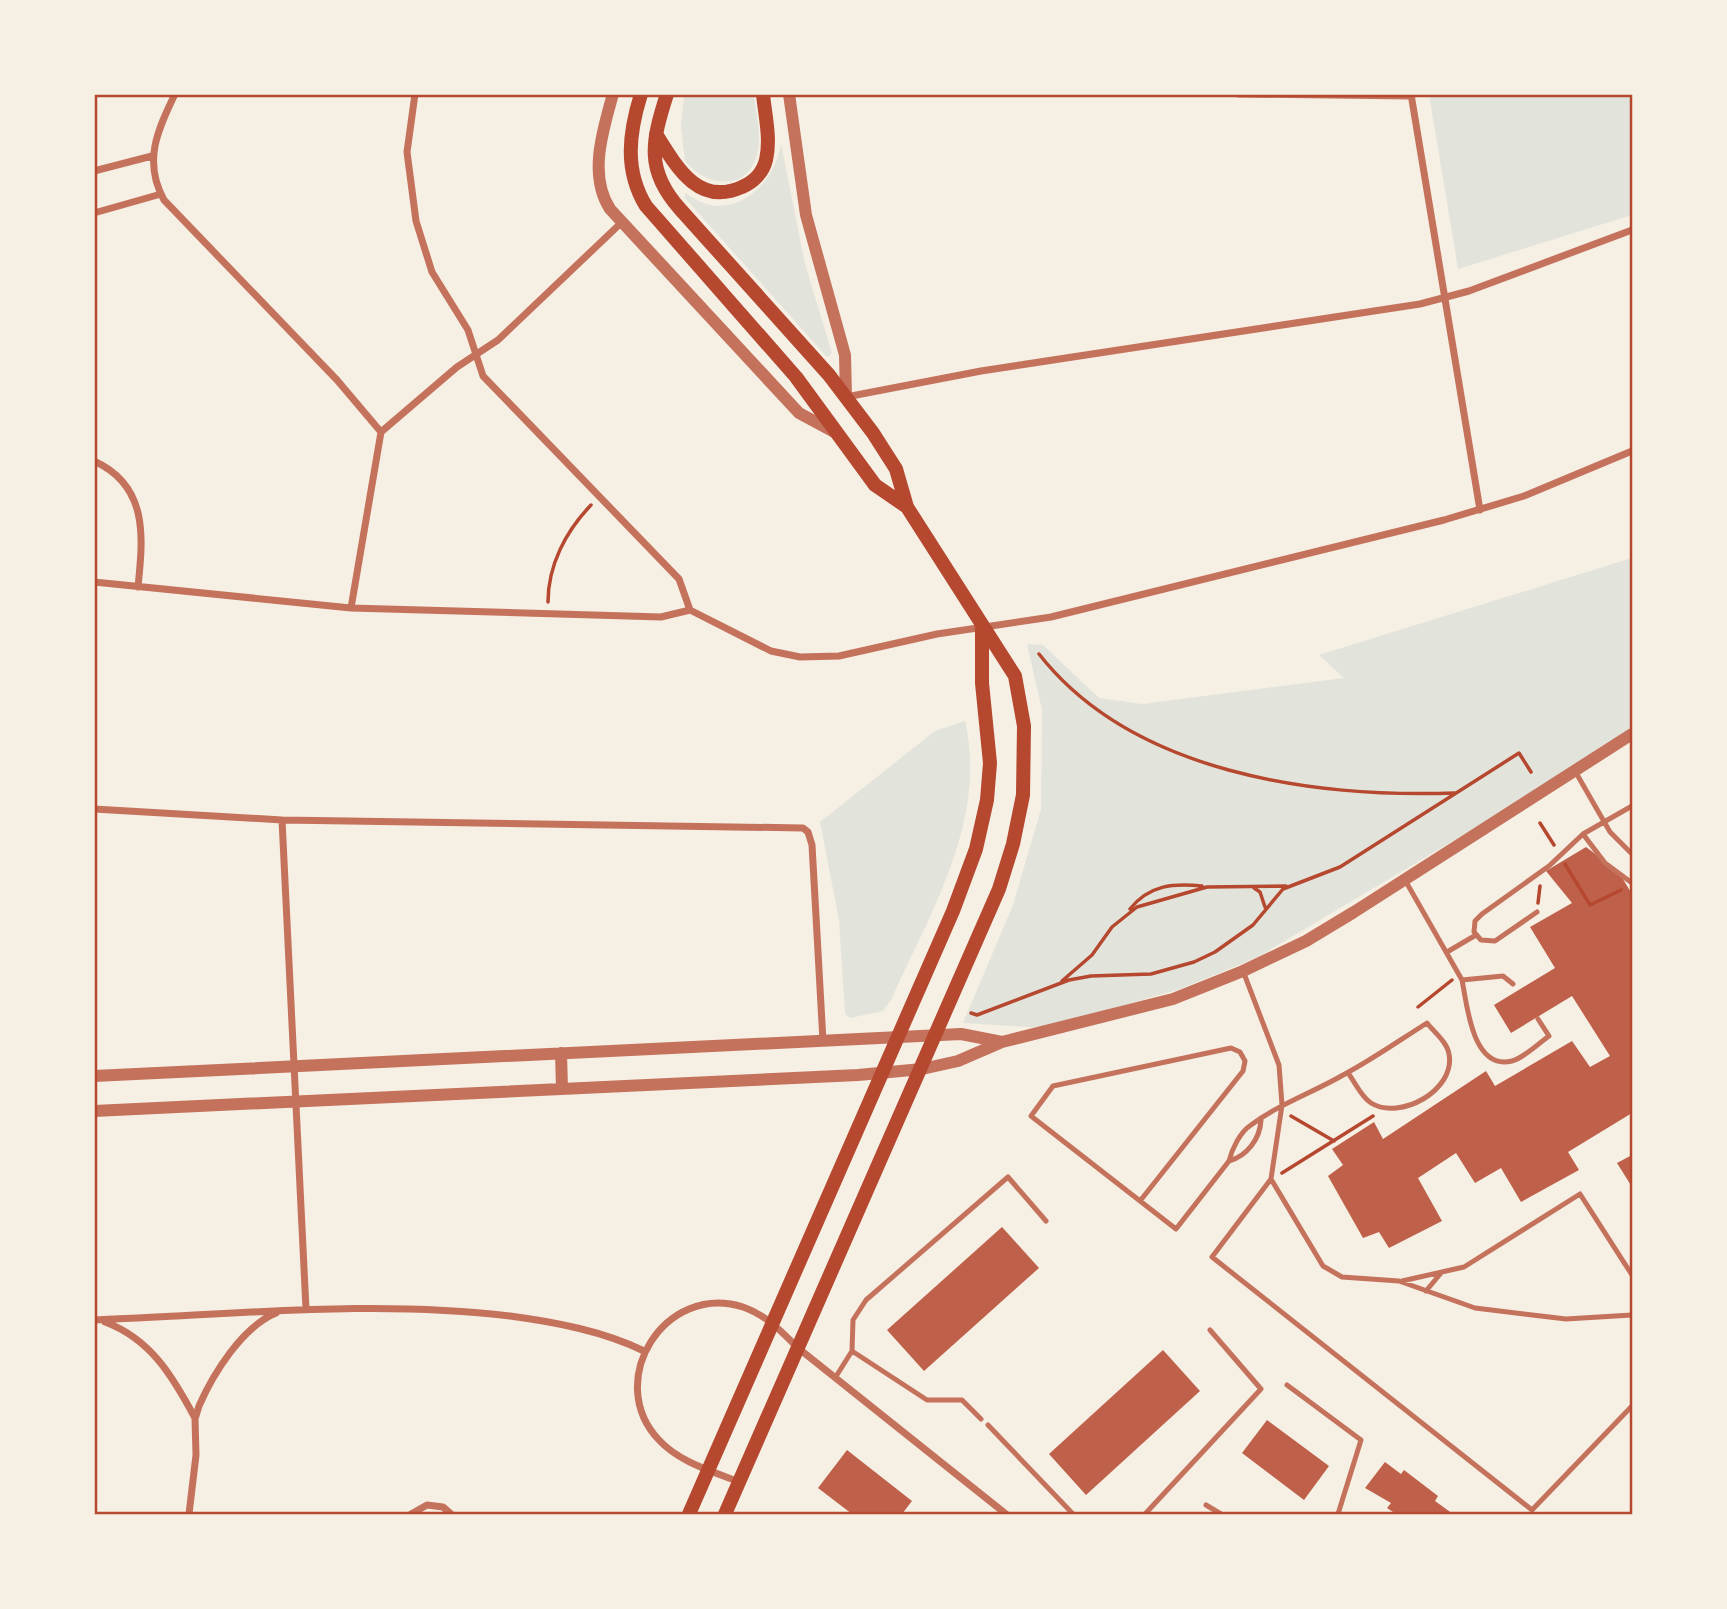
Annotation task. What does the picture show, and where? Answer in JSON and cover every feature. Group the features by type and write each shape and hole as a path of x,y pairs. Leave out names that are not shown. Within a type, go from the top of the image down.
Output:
{"main road":[{"path":"641,94 631,131 630,155 634,181 643,201 796,377 875,485 907,508"},
{"path":"667,94 656,134 655,168 672,200 846,397 896,469 907,508 1017,681 1024,726 1023,795 1013,844 999,889 725,1514"},
{"path":"656,134 680,171 695,185 717,192 738,189 754,180 767,157 763,94"},
{"path":"689,1514 967,874 983,824 990,763 982,683 982,628"}],"street":[{"path":"175,94 159,127 152,156 154,174 161,194 175,214 337,380 381,432"},
{"path":"415,94 408,168 418,229 432,272 468,330 485,379 679,579 690,610"},
{"path":"613,94 602,137 600,183 607,204 621,223 799,413 839,434"},
{"path":"789,94 806,215 845,355 846,397 970,373 1404,307 1444,298 1633,230"},
{"path":"1238,94 1411,95 1480,510"},
{"path":"94,171 152,156"},
{"path":"94,213 161,194"},
{"path":"351,608 381,432 476,355 498,341 621,223"},
{"path":"94,582 351,608 661,617 690,610 758,646 800,657 839,656 1051,617 1480,510 1549,486 1633,451"},
{"path":"94,461 120,478 139,512 143,538 138,587"},
{"path":"94,1111 881,1074 958,1061 1002,1042 1154,1004 1244,971 1306,941 1633,734"},
{"path":"94,809 282,820 803,828 808,832 812,845 823,1041"},
{"path":"282,820 306,1310"},
{"path":"94,1076 898,1036 961,1034 1002,1042"},
{"path":"561,1053 562,1089"},
{"path":"739,1482 667,1448 643,1417 637,1378 644,1351 667,1321 702,1304 741,1307 773,1323 798,1348 1006,1514"},
{"path":"97,1320 402,1307 483,1313 563,1325 625,1342 644,1351"},
{"path":"189,1514 196,1455 195,1419 209,1387 245,1336 262,1320 283,1311"},
{"path":"97,1320 128,1332 153,1353 195,1419"},
{"path":"411,1514 427,1505 443,1507 451,1514"}],"lane":[{"path":"1575,772 1604,822 1633,854"},
{"path":"1537,912 1495,941 1486,942 1476,934 1474,926 1478,917 1549,866 1583,834 1633,806"},
{"path":"1583,834 1605,863 1633,883"},
{"path":"1405,880 1462,980 1471,1028 1490,1056 1513,1061 1549,1036 1538,1019"},
{"path":"1447,952 1476,934"},
{"path":"1244,971 1277,1055 1282,1105 1271,1179 1212,1257 1532,1510 1633,1406"},
{"path":"1462,980 1503,976 1513,984"},
{"path":"1140,1201 1243,1072 1245,1061 1240,1052 1231,1048 1053,1086 1031,1116 1140,1201 1176,1229 1230,1161 1232,1149 1251,1125 1261,1121 1271,1110 1348,1073 1427,1023 1448,1052 1449,1065 1443,1078 1430,1093 1398,1107 1379,1106 1366,1099 1348,1073"},
{"path":"1230,1161 1241,1157 1261,1132 1261,1121"},
{"path":"835,1378 852,1351 853,1320 866,1300 1008,1177 1046,1221"},
{"path":"1271,1179 1329,1270 1350,1279 1399,1281 1464,1267 1580,1194 1633,1275"},
{"path":"1426,1291 1441,1273"},
{"path":"1399,1281 1475,1308 1566,1319 1633,1315"},
{"path":"1146,1514 1261,1389 1210,1330"},
{"path":"852,1351 927,1400 962,1400 981,1419"},
{"path":"1287,1385 1361,1440 1338,1514"},
{"path":"988,1425 1073,1514"},
{"path":"1206,1505 1221,1514"}],"path":[{"path":"548,614 552,576 563,544 577,521 600,497"},
{"path":"1039,654 1084,702 1116,724 1233,772 1351,792 1457,793"},
{"path":"971,1013 977,1015 1058,984 1091,976 1145,975 1194,962 1239,937 1283,889 1340,867 1519,753 1531,772"},
{"path":"1127,914 1142,896 1176,883 1207,887 1295,884"},
{"path":"1539,902 1541,883"},
{"path":"1058,984 1092,955 1112,927 1127,914 1143,904 1207,887"},
{"path":"1251,887 1260,892 1265,909"},
{"path":"1590,905 1619,889 1626,891"},
{"path":"1418,1007 1450,982"},
{"path":"1282,1105 1292,1118 1334,1141"},
{"path":"1271,1179 1373,1117 1379,1106"}],"shaded area":[{"path":"684,95 754,95 759,132 758,148 752,167 744,175 724,182 714,180 703,176 685,161 681,127"},
{"path":"1429,95 1632,95 1632,215 1458,269"},
{"path":"781,144 805,264 832,353 827,357 684,197 686,193 702,202 718,206 747,198 769,175"},
{"path":"1632,558 1632,728 1564,775 1258,957 1180,989 1044,1028 963,1023 1013,905 1041,809 1042,710 1027,644 1043,645 1099,698 1142,704 1344,678 1319,655"},
{"path":"965,721 970,758 969,794 962,830 938,900 891,1000 883,1011 850,1018 845,1014 839,920 820,822 935,731"}],"building":[{"path":"1586,847 1618,871 1632,894 1632,1113 1568,1152 1579,1170 1521,1202 1501,1168 1475,1183 1456,1153 1418,1178 1442,1221 1389,1248 1379,1232 1363,1238 1328,1176 1343,1165 1332,1149 1374,1122 1383,1139 1486,1071 1495,1086 1572,1041 1590,1067 1610,1056 1572,996 1511,1033 1494,1005 1555,968 1530,927 1572,903 1546,871"},
{"path":"1632,1155 1632,1187 1617,1163"},
{"path":"1002,1227 1039,1268 924,1371 887,1330"},
{"path":"1163,1350 1200,1391 1086,1495 1049,1454"},
{"path":"1267,1420 1329,1466 1304,1500 1242,1453"},
{"path":"847,1450 912,1501 902,1514 852,1514 818,1488"},
{"path":"1385,1462 1401,1474 1404,1470 1438,1496 1435,1501 1453,1514 1396,1514 1387,1508 1391,1503 1365,1488"}]}
